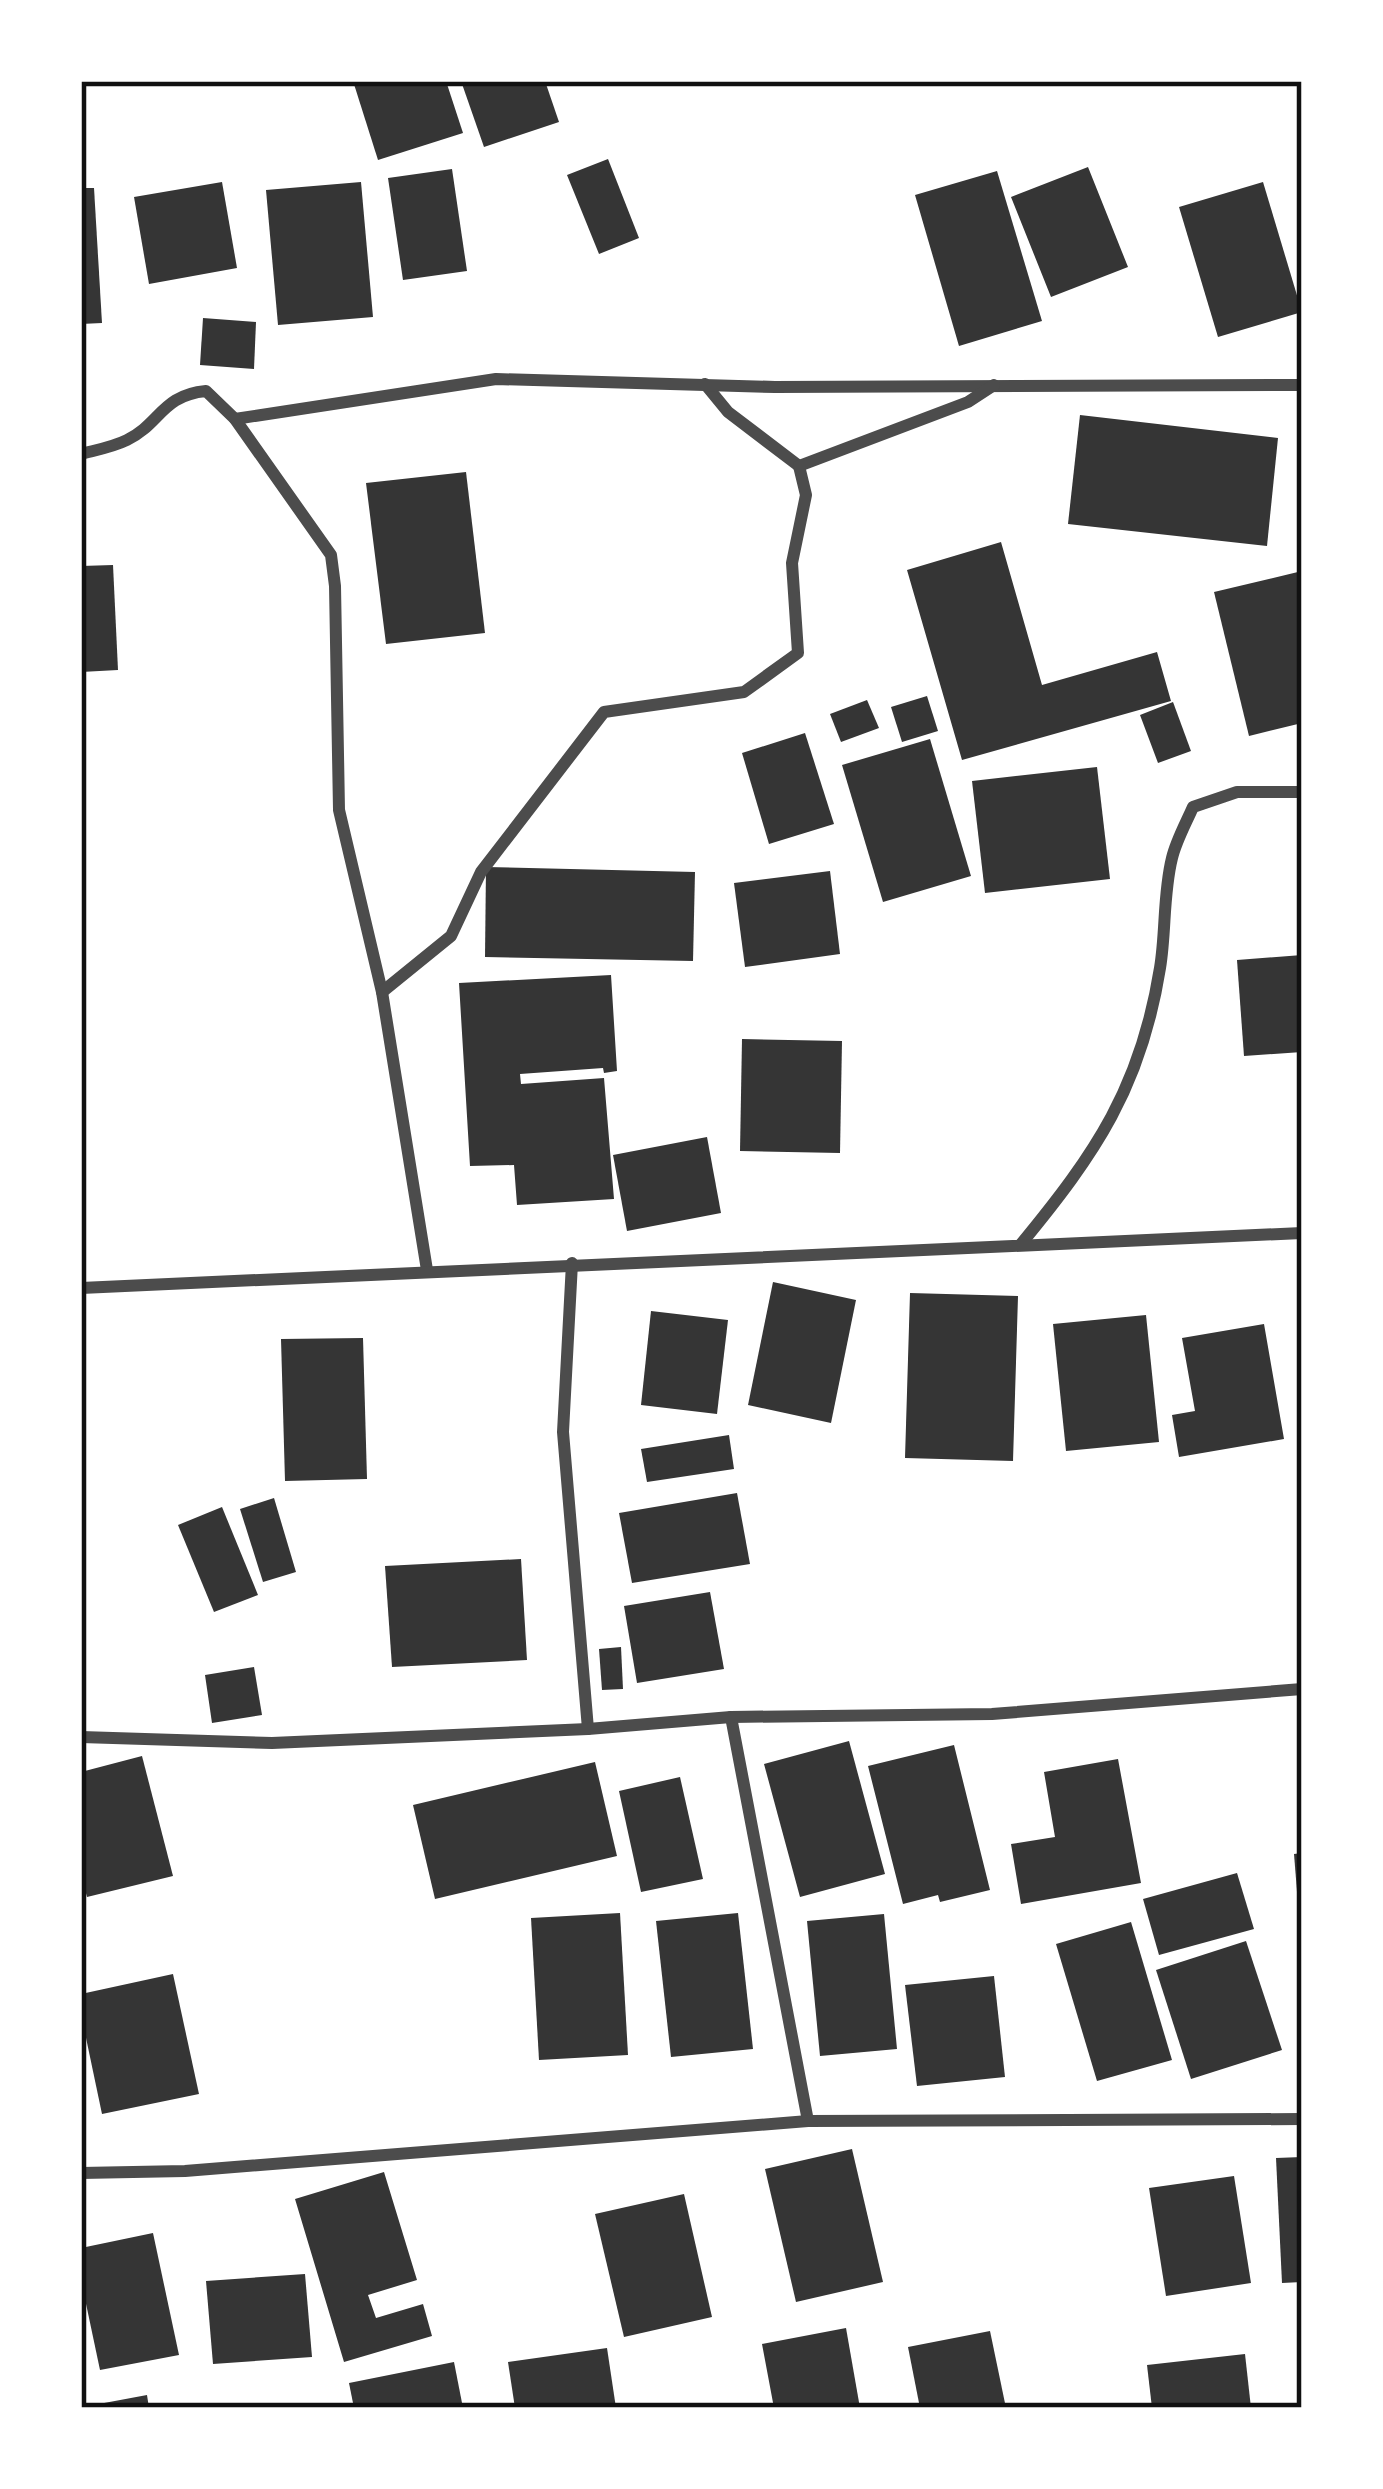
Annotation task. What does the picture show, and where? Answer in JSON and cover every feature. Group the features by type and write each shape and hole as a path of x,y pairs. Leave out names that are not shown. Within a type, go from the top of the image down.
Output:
{"street":[{"path":"235,418 496,379 1302,386"},
{"path":"382,992 452,936 481,872 604,712 744,692 798,652 792,563 806,495 799,466 728,412 705,384"},
{"path":"799,466 968,402 994,385"},
{"path":"81,454 130,439 185,393 206,391 235,418 331,555 339,810 382,992 428,1270"},
{"path":"1022,1244 1074,1180 1129,1088 1161,966 1172,858 1192,807 1237,792 1302,792"},
{"path":"81,1288 1302,1233"},
{"path":"572,1263 562,1432 588,1730"},
{"path":"81,1737 272,1743 588,1730 731,1717 992,1714 1302,1689"},
{"path":"731,1717 808,2121"},
{"path":"81,2173 185,2171 808,2121 1302,2120"}],"building":[{"path":"353,81 446,81 463,133 378,160"},
{"path":"461,81 545,81 559,122 484,147"},
{"path":"608,159 639,238 599,254 567,175"},
{"path":"1088,167 1128,267 1051,297 1011,197"},
{"path":"452,169 467,271 403,280 388,178"},
{"path":"997,171 1042,321 959,346 915,195"},
{"path":"222,182 237,268 149,284 134,197"},
{"path":"361,182 373,317 278,325 266,190"},
{"path":"1263,182 1302,312 1218,337 1179,207"},
{"path":"81,188 94,188 102,323 81,324"},
{"path":"203,318 256,322 254,369 200,365"},
{"path":"1080,415 1278,438 1267,546 1068,524"},
{"path":"466,472 485,633 386,644 366,483"},
{"path":"1001,542 1042,685 1157,652 1171,701 962,760 907,570"},
{"path":"113,565 118,670 81,672 81,566"},
{"path":"1302,571 1302,723 1249,736 1214,592"},
{"path":"927,696 938,731 902,742 891,707"},
{"path":"867,700 879,728 841,742 830,714"},
{"path":"1173,702 1191,751 1158,763 1140,715"},
{"path":"805,733 834,824 769,844 742,753"},
{"path":"930,739 971,876 883,902 842,765"},
{"path":"1097,767 1110,879 985,893 972,781"},
{"path":"486,867 695,872 693,961 485,957"},
{"path":"830,871 840,954 745,967 734,883"},
{"path":"1302,955 1302,1052 1244,1056 1237,960"},
{"path":"611,975 617,1071 520,1074 521,1084 604,1078 614,1199 517,1205 514,1165 470,1166 459,983"},
{"path":"742,1039 842,1041 840,1153 740,1151"},
{"path":"707,1137 721,1213 627,1231 613,1155"},
{"path":"773,1282 856,1300 831,1423 748,1405"},
{"path":"910,1293 1018,1296 1013,1461 905,1458"},
{"path":"651,1311 728,1320 717,1414 641,1405"},
{"path":"1146,1315 1159,1442 1066,1451 1053,1324"},
{"path":"1264,1324 1284,1439 1179,1457 1172,1415 1195,1411 1182,1338"},
{"path":"363,1338 367,1479 285,1481 281,1339"},
{"path":"729,1435 734,1469 647,1482 641,1449"},
{"path":"737,1493 750,1564 632,1583 619,1513"},
{"path":"274,1498 296,1572 263,1582 240,1509"},
{"path":"222,1507 258,1595 214,1612 178,1525"},
{"path":"521,1559 527,1660 392,1667 385,1566"},
{"path":"710,1592 724,1669 637,1683 624,1606"},
{"path":"621,1647 623,1689 602,1690 599,1649"},
{"path":"254,1667 262,1715 212,1723 205,1675"},
{"path":"849,1741 885,1874 800,1897 764,1764"},
{"path":"954,1745 990,1890 940,1902 938,1895 903,1904 868,1766"},
{"path":"142,1756 173,1876 87,1897 81,1874 81,1772"},
{"path":"1118,1759 1141,1883 1021,1904 1011,1844 1055,1837 1044,1772"},
{"path":"595,1762 617,1856 435,1899 413,1805"},
{"path":"680,1777 703,1879 641,1892 619,1791"},
{"path":"1302,1853 1302,1903 1298,1904 1294,1854"},
{"path":"1237,1873 1254,1929 1159,1955 1143,1899"},
{"path":"620,1913 628,2055 539,2060 531,1918"},
{"path":"738,1913 753,2049 671,2057 656,1921"},
{"path":"884,1914 897,2049 820,2056 807,1921"},
{"path":"1131,1922 1172,2060 1097,2081 1056,1944"},
{"path":"1246,1941 1282,2050 1191,2079 1156,1970"},
{"path":"173,1974 199,2094 102,2114 81,1994"},
{"path":"994,1976 1005,2077 917,2086 905,1985"},
{"path":"852,2149 883,2282 796,2302 765,2169"},
{"path":"1302,2157 1302,2282 1282,2283 1276,2158"},
{"path":"384,2172 417,2280 368,2295 376,2318 423,2304 432,2336 344,2362 295,2199"},
{"path":"1234,2176 1251,2283 1166,2296 1149,2188"},
{"path":"684,2194 712,2317 624,2337 595,2214"},
{"path":"153,2233 179,2355 100,2370 81,2280 81,2248"},
{"path":"305,2274 312,2357 213,2364 206,2281"},
{"path":"846,2328 860,2408 774,2408 762,2344"},
{"path":"990,2331 1006,2408 920,2408 908,2347"},
{"path":"607,2348 616,2408 515,2408 508,2362"},
{"path":"1245,2354 1251,2408 1152,2408 1147,2365"},
{"path":"454,2362 463,2408 354,2408 349,2383"},
{"path":"147,2395 149,2408 88,2408 88,2406"}]}
